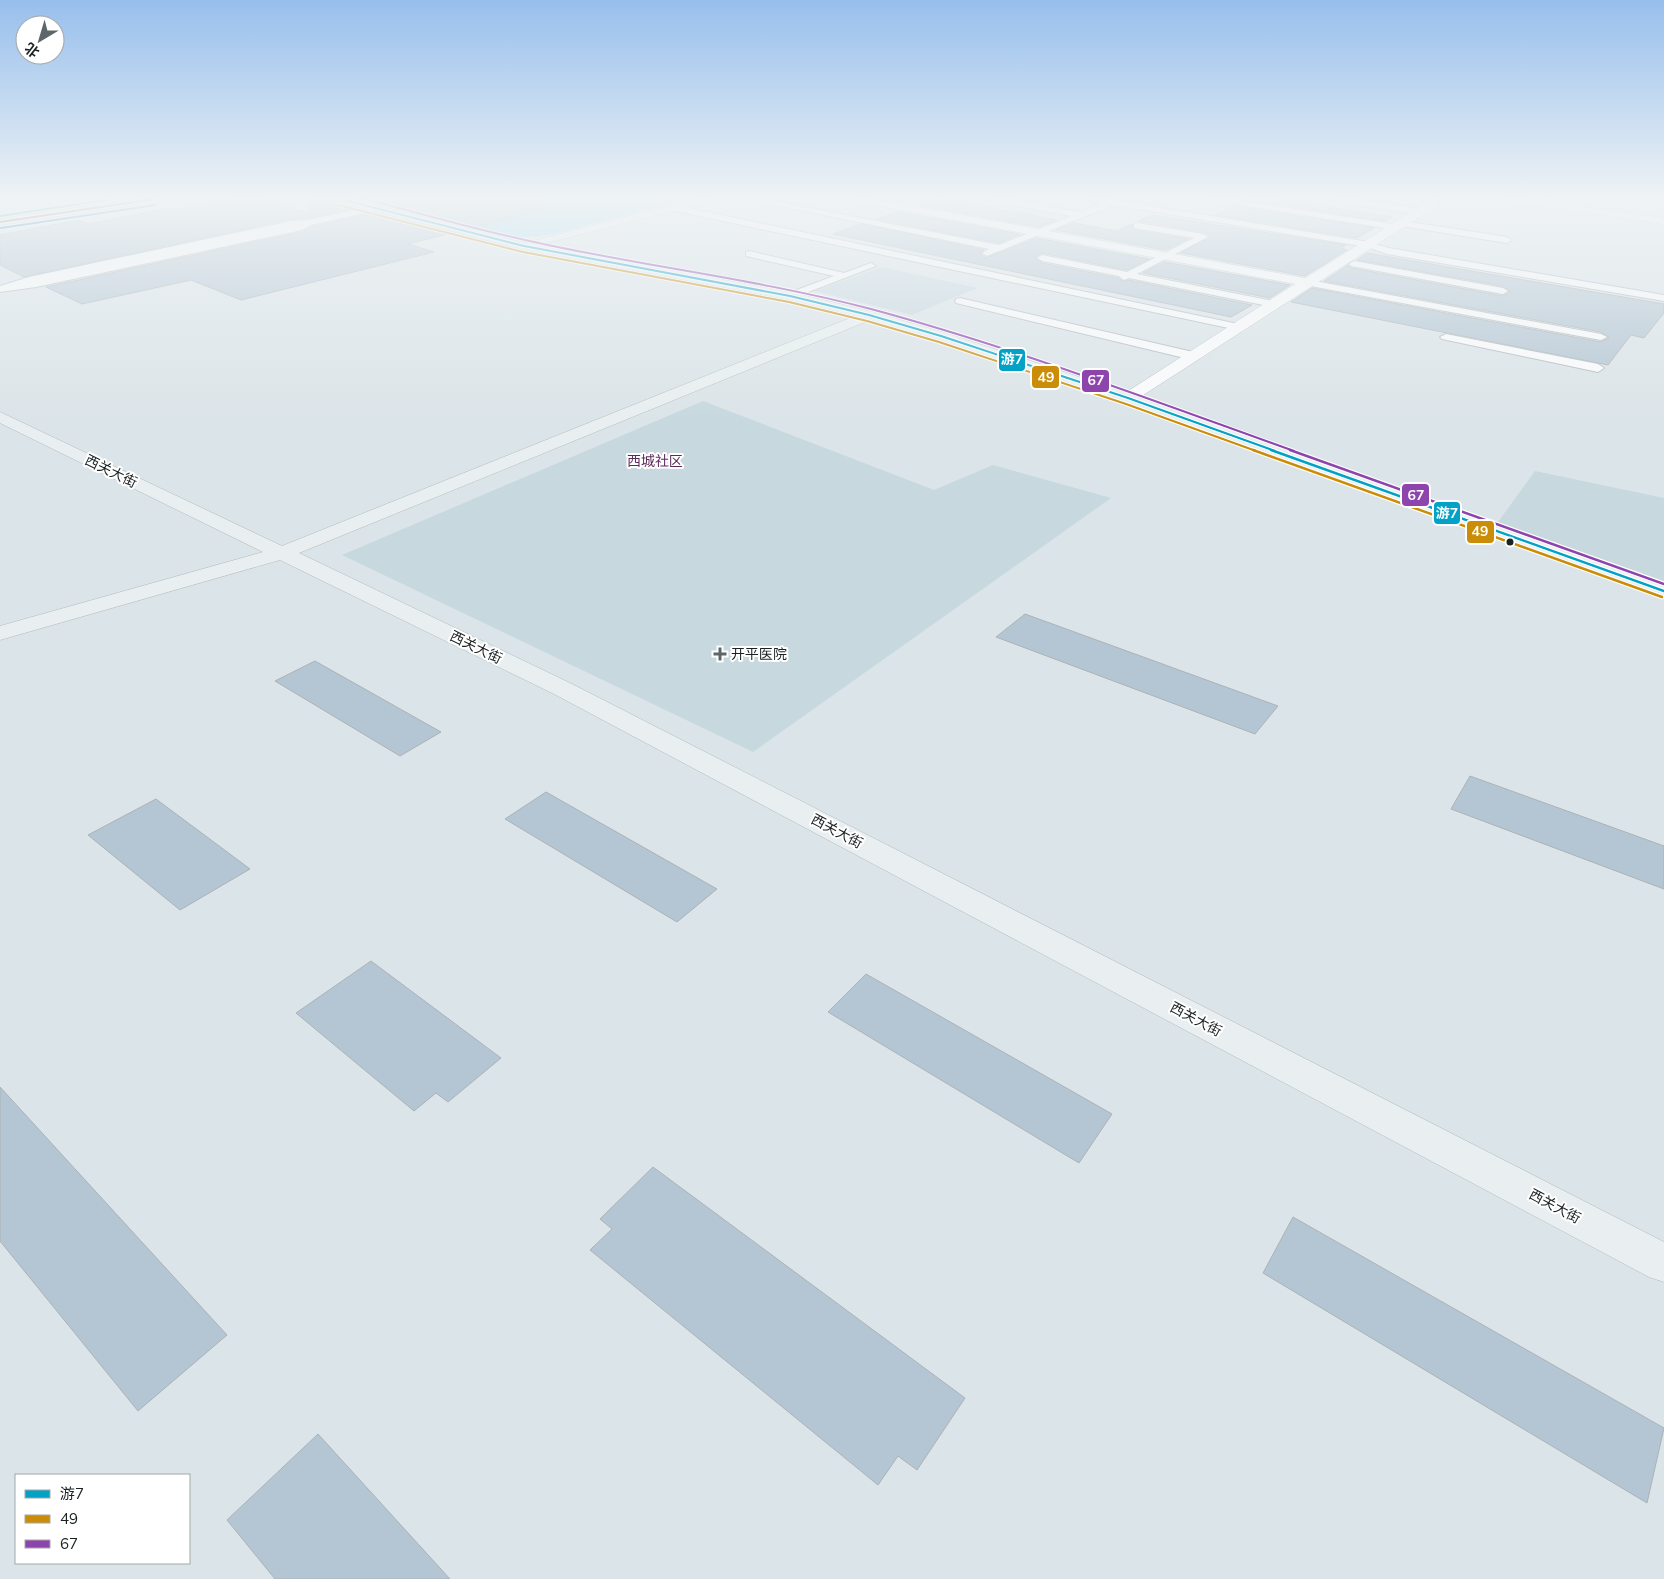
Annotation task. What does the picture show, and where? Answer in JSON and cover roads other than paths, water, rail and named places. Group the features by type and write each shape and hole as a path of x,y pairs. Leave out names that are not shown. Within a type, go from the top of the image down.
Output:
{"street":[{"path":"666,273 790,296 868,315 941,336 1128,398 1664,591"},
{"path":"1254,273 1309,283"},
{"path":"1128,398 1273,304 1325,273"},
{"path":"0,633 282,553 868,315"},
{"name":"西关大街","path":"0,418 563,689 1664,1263"}],"lane":[{"path":"0,289 18,286 29,280 63,273"},
{"path":"831,273 845,276"},
{"path":"790,296 854,273"},
{"path":"981,273 1238,327"},
{"path":"1116,273 1273,304"},
{"path":"1088,295 1133,273"},
{"path":"1402,273 1503,291"},
{"path":"1509,273 1664,298"},
{"path":"1522,275 1477,314 1446,337 1598,368"},
{"path":"1309,283 1601,337"},
{"path":"960,301 1193,356"}],"place":[{"name":"开平医院","path":"720,654"}],"district":[{"name":"西城社区","path":"655,461"}]}
